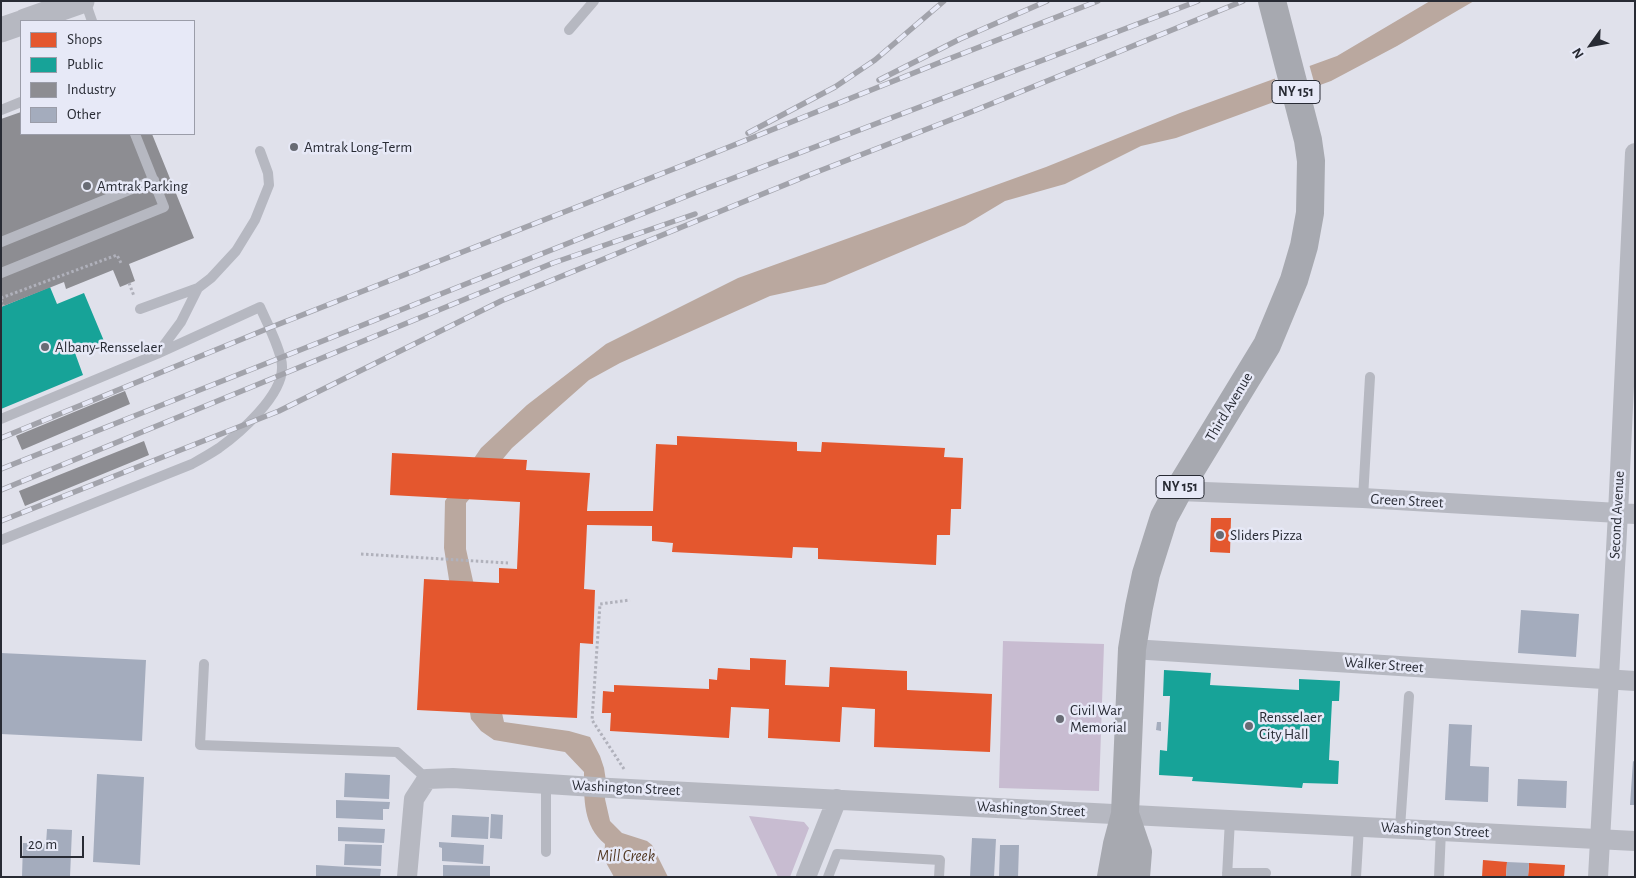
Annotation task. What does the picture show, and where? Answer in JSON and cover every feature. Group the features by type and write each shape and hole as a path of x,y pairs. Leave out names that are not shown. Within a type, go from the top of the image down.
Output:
{"main road":[{"name":"Third Avenue","path":"1111,877 1125,814 1132,649 1146,574 1164,518 1178,491 1267,346 1294,280 1304,246 1310,213 1311,161 1308,140 1272,1"},
{"name":"Third Avenue","path":"1125,814 1138,852 1136,877"}],"street":[{"path":"28,20 83,1"},
{"path":"1,30 20,23"},
{"name":"Second Avenue","path":"1598,877 1608,679 1626,514 1635,153"},
{"name":"Green Street","path":"1178,491 1362,498 1626,514"},
{"name":"Walker Street","path":"1132,649 1635,681"},
{"name":"Washington Street","path":"427,779 453,778 610,788 1635,841"},
{"path":"408,877 414,799 427,779"},
{"path":"806,877 837,799"}],"lane":[{"path":"83,1 92,20"},
{"path":"569,30 594,1"},
{"path":"1,110 20,102"},
{"path":"1,273 164,207 135,135"},
{"path":"140,309 198,288 211,278 236,251 255,220 269,185 268,173 260,151"},
{"path":"1,242 154,180"},
{"path":"157,354 181,322 198,288"},
{"path":"1,419 157,354 260,307 283,367 280,381 260,411 232,438 204,457 192,464 1,540"},
{"path":"1362,498 1370,377"},
{"path":"204,664 200,745 398,752 427,779"},
{"path":"1400,828 1409,696"},
{"path":"546,784 546,852"},
{"path":"1230,819 1227,875 1266,873"},
{"path":"1356,877 1359,826"},
{"path":"1439,877 1441,830"},
{"path":"828,877 837,854 940,860 940,877"}],"path":[{"path":"4,306 1,299 117,255 122,265"},
{"path":"361,554 508,563"},
{"path":"624,769 592,720 600,604 630,600"}],"shaded area":[{"path":"1003,641 1104,644 1099,791 999,788"},
{"path":"749,816 804,822 809,828 790,877 778,877"}],"water":[{"name":"Mill Creek","path":"1430,1 1474,1 1397,46 1331,81 1176,138 1141,146 1065,184 1005,201 965,225 825,284 770,296 620,363 589,380 512,448 466,503 466,549 504,722 569,731 590,737 604,768 606,781 605,799 610,821 622,833 647,841 652,845 668,877 614,877 604,859 605,844 592,829 586,811 584,772 565,752 494,740 481,731 471,719 444,548 445,501 481,448 527,405 606,344 738,278 1046,167 1180,113 1337,56"}],"pier":[{"path":"1309,64 1316,89 1281,102 1274,76"}],"building: Shops":[{"path":"677,436 797,442 797,451 821,452 822,442 945,448 944,457 963,458 961,509 951,509 950,535 937,535 936,565 818,559 818,548 793,547 792,558 672,552 673,543 652,541 652,526 587,525 584,589 595,590 593,644 580,643 577,718 417,710 424,579 499,583 499,568 517,569 520,502 390,495 392,453 527,460 526,470 590,473 587,511 653,511 656,444 677,445"},
{"name":"Sliders Pizza","path":"1211,518 1231,518 1230,553 1210,552"},
{"path":"750,658 786,660 785,685 829,687 830,667 907,671 907,690 992,694 990,752 874,747 875,709 842,707 840,742 768,738 769,709 731,707 729,738 610,731 611,713 602,713 603,691 614,692 614,685 709,689 709,679 717,680 718,668 750,670"},
{"path":"1483,860 1507,862 1506,877 1482,877"},
{"path":"1529,863 1565,865 1564,877 1528,877"}],"building: Public":[{"name":"Albany-Rensselaer","path":"50,287 57,304 84,293 104,341 75,353 83,375 1,409 1,307"},
{"name":"Rensselaer City Hall","path":"1164,670 1211,673 1210,685 1299,690 1299,679 1340,681 1339,701 1332,701 1329,760 1339,761 1338,784 1303,783 1302,788 1192,781 1193,777 1159,775 1160,750 1167,751 1170,696 1163,696"}],"building: Industry":[{"name":"Amtrak Parking","path":"20,112 20,135 152,135 194,238 129,264 135,281 120,287 113,270 66,289 64,282 1,307 1,119"},
{"path":"125,391 130,404 22,450 16,436"},
{"path":"144,441 149,455 25,506 19,491"}],"building: Other":[{"path":"1521,610 1579,614 1576,657 1518,653"},
{"path":"1,653 146,660 142,741 1,734"},
{"path":"1157,722 1161,722 1161,731 1156,730"},
{"path":"1449,724 1472,725 1470,766 1489,767 1488,802 1445,800"},
{"path":"1633,761 1635,762 1635,805 1630,805"},
{"path":"345,773 390,775 389,799 344,797"},
{"path":"97,774 144,777 140,865 93,862"},
{"path":"1518,779 1567,781 1566,808 1517,806"},
{"path":"336,800 390,802 389,809 383,809 383,820 336,818"},
{"path":"491,814 503,815 502,839 490,838"},
{"path":"452,815 489,817 488,839 451,837"},
{"path":"338,827 385,829 384,843 338,841"},
{"path":"47,829 72,830 70,877 22,877 23,843 46,844"},
{"path":"972,838 996,839 994,877 970,877"},
{"path":"439,842 484,845 483,864 442,861 442,848 439,847"},
{"path":"345,844 382,845 381,866 344,865"},
{"path":"1000,845 1019,845 1018,877 999,877"},
{"path":"1507,862 1529,863 1528,877 1506,877"},
{"path":"316,865 381,869 380,877 316,877"},
{"path":"443,865 490,866 490,877 443,877"}],"railway":[{"path":"748,133 835,87 875,60 944,1"},
{"path":"879,80 960,39 1047,1"},
{"path":"1,438 269,328 1098,1"},
{"path":"1,469 702,190 1198,1"},
{"path":"1,521 279,411 501,301 1243,1"},
{"path":"1,490 553,263 695,214"}],"place":[{"name":"Amtrak Long-Term","path":"294,147"},
{"name":"Amtrak Parking","path":"87,186"},
{"name":"Albany-Rensselaer","path":"45,347"},
{"name":"Sliders Pizza","path":"1220,535"},
{"name":"Civil War Memorial","path":"1060,719"},
{"name":"Rensselaer City Hall","path":"1249,726"}]}
